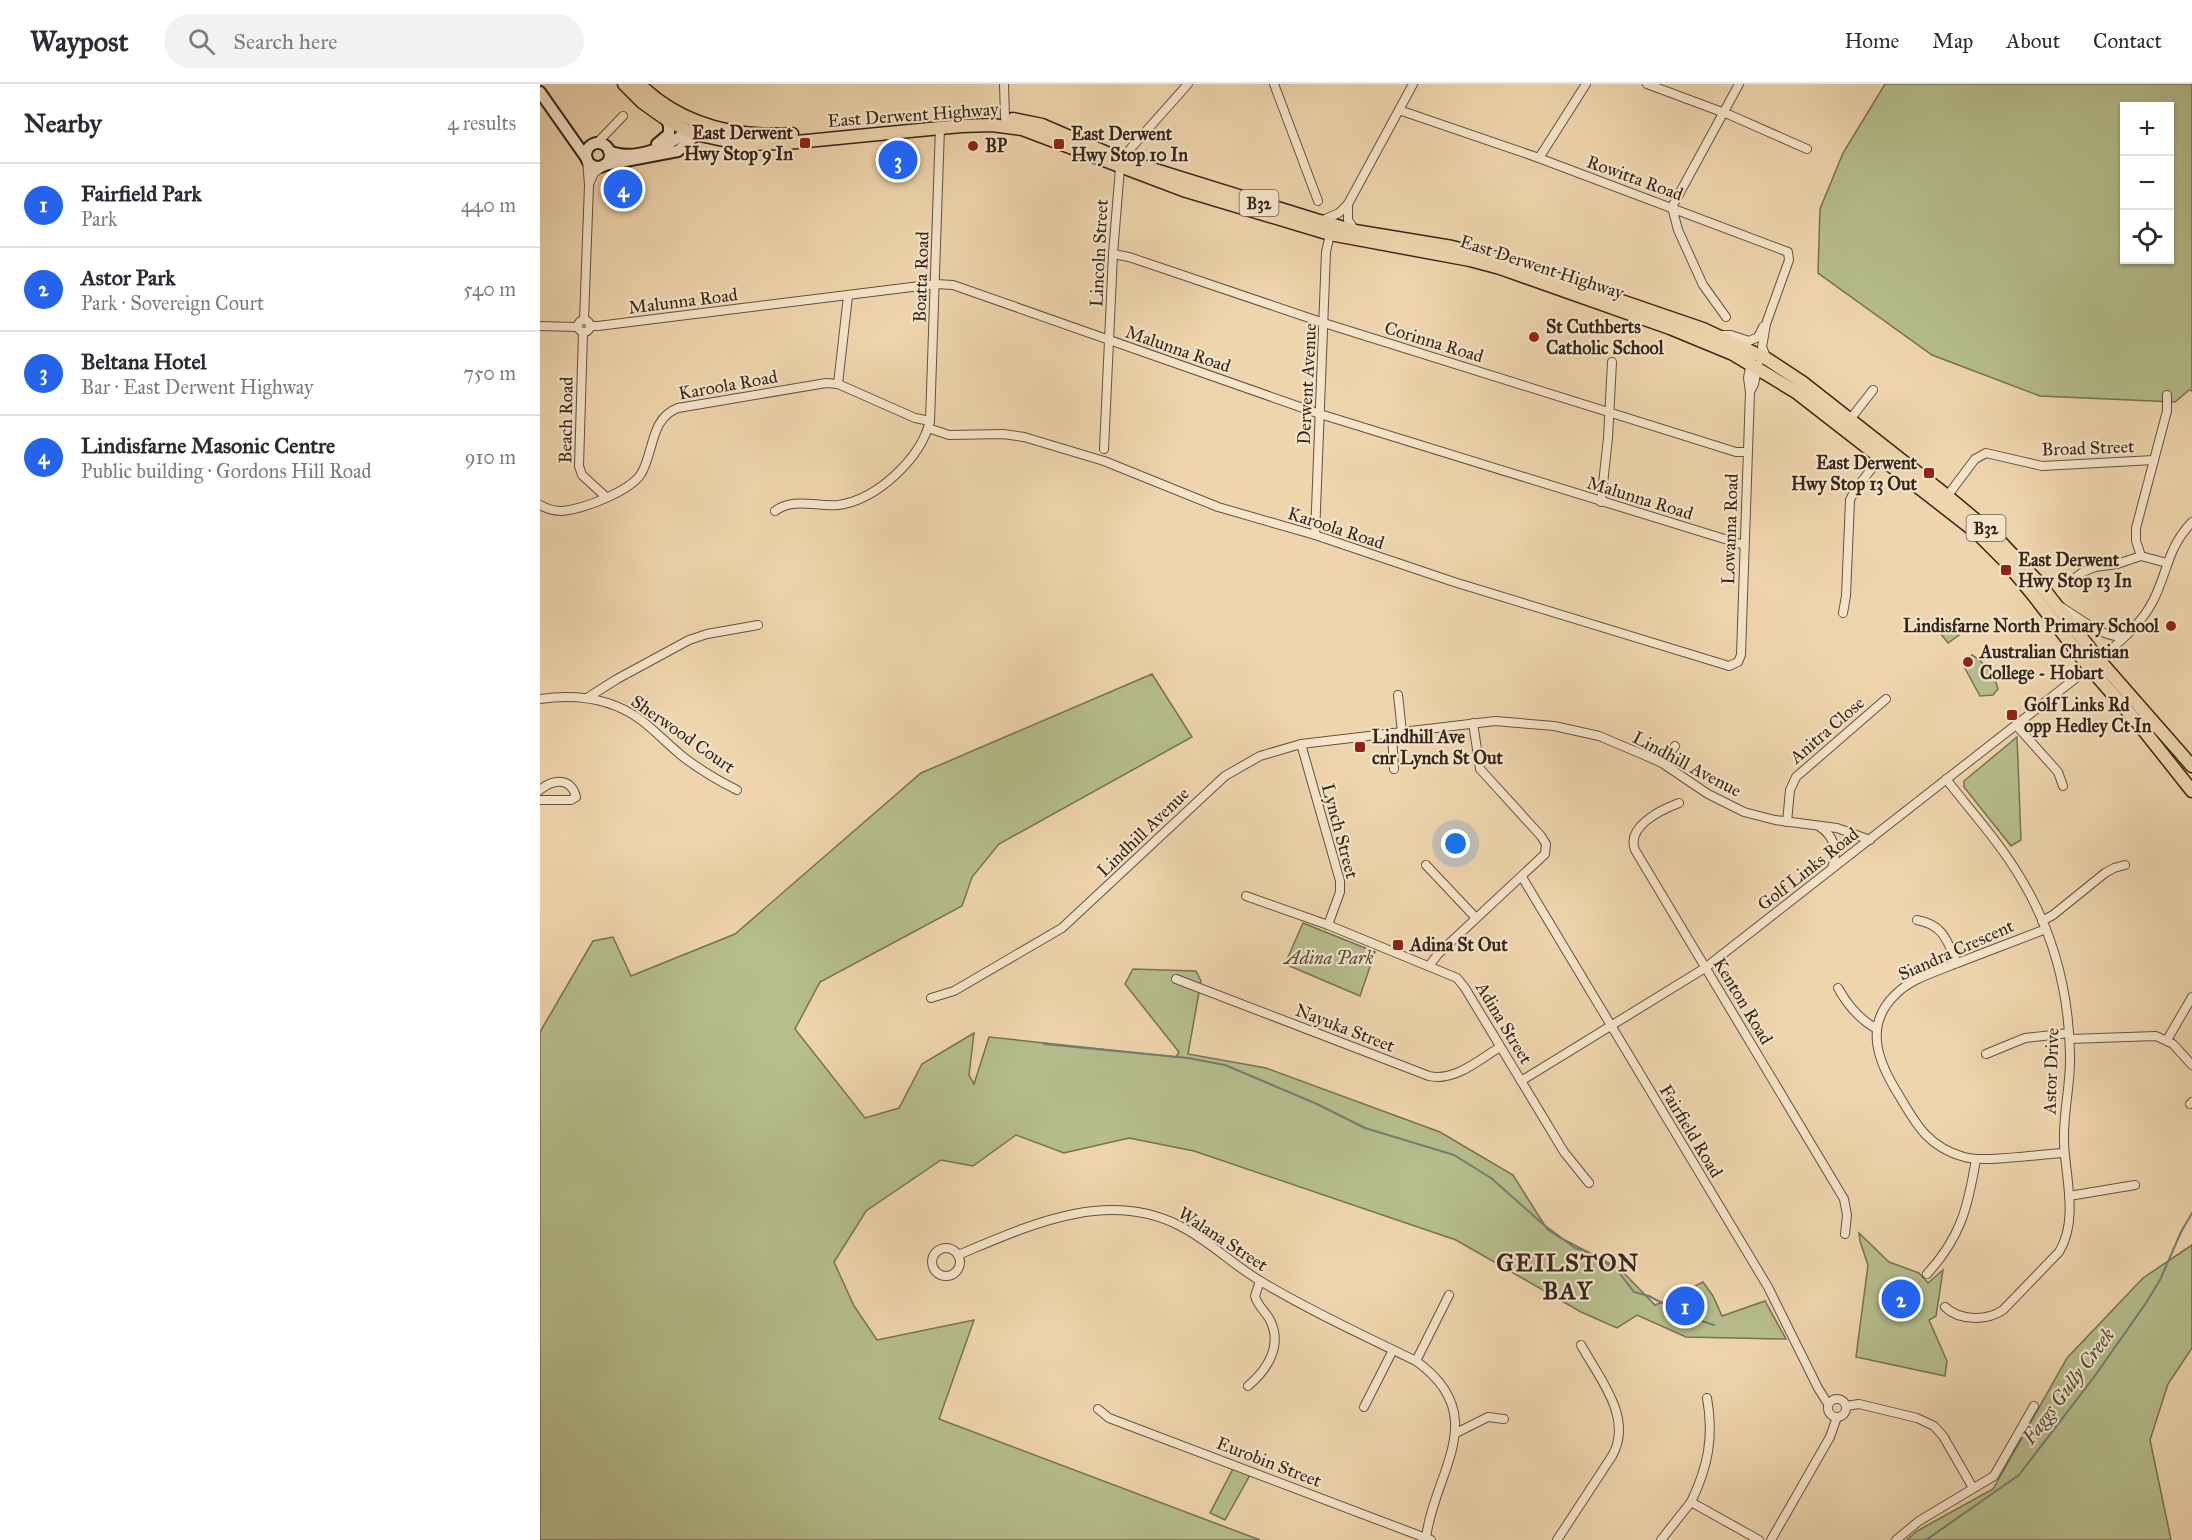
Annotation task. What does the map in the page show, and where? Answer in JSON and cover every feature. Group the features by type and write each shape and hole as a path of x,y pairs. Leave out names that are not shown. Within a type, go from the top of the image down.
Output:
{"main road":[{"name":"East Derwent Highway","path":"624,84 642,102 666,119 742,144 992,125 1022,129 1121,164 1321,222 1355,231 1493,256 1715,334 1758,361"},
{"name":"East Derwent Highway","path":"639,84 666,107 686,118 697,128 785,135 961,118 1005,118 1041,125 1121,164 1182,190 1330,234 1490,265 1758,361 1802,382 1846,423 1944,500 1980,523 2018,559 2054,603 2138,723 2192,791"},
{"path":"540,92 593,166 678,151 697,128"},
{"path":"635,154 667,138 670,127 666,119"},
{"path":"571,133 579,141 602,144 618,154 635,154 668,145 697,128"},
{"path":"587,160 587,150 595,144"},
{"path":"603,166 609,159 609,150"},
{"name":"East Derwent Highway","path":"1944,500 2006,562 2094,663 2192,766"}],"street":[{"path":"1004,84 1005,118"},
{"path":"1121,164 1131,148 1188,84"},
{"path":"1274,84 1318,201"},
{"path":"1321,222 1339,213 1348,204 1413,84"},
{"path":"1539,158 1586,84"},
{"path":"1647,84 1807,148"},
{"path":"1726,318 1703,285 1676,224 1672,207 1739,84"},
{"name":"Rowitta Road","path":"1399,110 1539,158 1788,252 1789,260 1766,324 1758,361"},
{"path":"595,144 623,116"},
{"path":"609,150 607,140 614,125"},
{"name":"Boatta Road","path":"929,424 940,128"},
{"path":"540,326 580,330 580,321 587,323 589,185 587,160"},
{"name":"Lincoln Street","path":"1104,449 1113,254 1121,164"},
{"path":"589,185 594,173 603,166"},
{"path":"1348,204 1348,220 1355,231"},
{"name":"Derwent Avenue","path":"1315,535 1326,252 1330,234"},
{"name":"Corinna Road","path":"1113,254 1129,257 1324,323 1736,452 1747,453"},
{"name":"Malunna Road","path":"587,323 848,296 936,284 953,285 1320,414 1744,545"},
{"path":"838,384 848,296"},
{"path":"1715,334 1731,335 1749,341 1758,337 1766,324"},
{"name":"Beach Road","path":"580,330 579,466 584,478 606,497"},
{"name":"Lowanna Road","path":"1735,664 1741,655 1750,392 1754,384 1758,361"},
{"path":"1601,501 1612,362"},
{"name":"Karoola Road","path":"540,506 555,511 584,507 630,485 642,473 652,440 672,410 826,383 838,384 949,435 1003,434 1024,437 1104,461 1218,507 1315,535 1454,582 1724,665 1735,664"},
{"path":"1846,423 1873,390"},
{"path":"2141,556 2136,541 2136,528 2167,411 2167,395"},
{"path":"775,511 791,504 837,505 860,497 898,472 916,452 929,424"},
{"path":"1843,613 1846,596 1850,500 1855,490 1884,453"},
{"name":"Broad Street","path":"1944,500 1975,459 1986,453 2042,466 2154,460"},
{"path":"2094,663 2140,622 2154,600 2166,563 2178,539 2192,522"},
{"path":"2075,578 2095,567 2117,564 2141,556 2166,563"},
{"path":"2054,603 2112,637 2126,636"},
{"path":"587,698 689,640 707,634 758,625"},
{"name":"Golf Links Road","path":"1521,1081 1705,968 2094,663"},
{"path":"1398,695 1402,732"},
{"name":"Sherwood Court","path":"540,699 587,698 601,700 626,710 700,770 737,790"},
{"name":"Anitra Close","path":"1787,822 1790,790 1796,777 1887,699"},
{"name":"Lindhill Avenue","path":"932,998 954,991 1062,928 1225,776 1260,756 1300,744 1473,723 1512,721 1576,730 1599,736 1662,763 1725,804 1760,817 1837,828 1870,840"},
{"path":"1429,966 1438,954 1522,878 1545,854 1545,844 1541,836 1482,773 1478,765 1473,723"},
{"path":"2016,725 2058,771 2063,786"},
{"path":"1392,733 1394,769"},
{"name":"Lynch Street","path":"1300,744 1340,880 1338,897 1328,925"},
{"path":"1662,763 1675,746"},
{"name":"Astor Drive","path":"1945,1307 1958,1315 1982,1318 1996,1315 2059,1252 2065,1242 2070,1222 2064,1153 2070,1077 2069,1036 2063,985 2044,925 2019,876 2001,849 1946,779"},
{"path":"540,790 551,783 563,782 572,787 576,797 571,800 540,800"},
{"name":"Kenton Road","path":"1679,803 1661,811 1637,829 1633,837 1633,846 1844,1199 1847,1215 1845,1234"},
{"path":"1816,825 1827,831 1834,844 1835,858 1832,870"},
{"path":"1426,865 1476,918"},
{"name":"Siandra Crescent","path":"2064,1153 1976,1159 1943,1149 1919,1129 1881,1066 1877,1047 1877,1029 1884,1010 1895,994 1912,982 2044,925 2104,873 2126,865"},
{"name":"Fairfield Road","path":"1522,878 1768,1287 1828,1404"},
{"name":"Adina Street","path":"1246,896 1328,925 1451,974 1461,982 1564,1152 1589,1183"},
{"path":"1917,920 1929,922 1939,930 1958,963"},
{"name":"Nayuka Street","path":"1176,979 1435,1078 1456,1073 1500,1047"},
{"path":"1838,987 1846,1001 1864,1020 1877,1029"},
{"path":"2167,1040 2192,997"},
{"path":"1986,1054 2025,1038 2148,1035 2167,1040 2178,1048 2192,1065"},
{"path":"1927,1274 1943,1256 1963,1219 1970,1197 1976,1159"},
{"path":"2069,1196 2135,1185"},
{"name":"Walana Street","path":"958,1255 1013,1232 1065,1215 1100,1209 1127,1210 1162,1218 1182,1227 1260,1281 1416,1361 1429,1371 1443,1387 1452,1408 1456,1433 1450,1459 1429,1519 1429,1539"},
{"path":"1248,1386 1267,1367 1274,1347 1270,1321 1255,1296 1260,1281"},
{"path":"1416,1361 1449,1296"},
{"path":"1557,1540 1616,1449 1620,1433 1618,1413 1581,1345"},
{"path":"1364,1407 1393,1350"},
{"path":"1661,1540 1691,1502 1705,1472 1710,1450 1711,1425 1707,1398"},
{"path":"1837,1417 1828,1412 1828,1404 1833,1399 1839,1399 1846,1406"},
{"path":"1846,1406 1859,1404 1917,1418 1934,1426 1943,1436 1973,1488"},
{"path":"1771,1540 1830,1437 1837,1417 1844,1414 1846,1406"},
{"path":"1896,1540 1920,1521 1989,1480 1998,1472 2034,1406"},
{"name":"Eurobin Street","path":"1098,1409 1109,1418 1429,1539"},
{"path":"1456,1433 1488,1417 1504,1419"},
{"path":"1691,1502 1759,1540"}],"green space":[{"path":"1885,84 2192,84 2192,391 2189,390 2175,402 2040,396 1932,355 1818,273 1820,209 1843,153"},
{"path":"1945,621 1959,635 1948,643 1937,629"},
{"path":"1972,655 1992,674 1998,689 1993,695 1980,696 1962,663"},
{"path":"1152,674 1192,737 999,844 972,877 962,906 820,982 795,1029 865,1118 899,1108 922,1064 974,1033 969,1075 974,1084 989,1037 1176,1057 1179,1052 1125,984 1133,969 1196,971 1201,981 1188,1054 1266,1068 1440,1132 1513,1175 1547,1229 1619,1268 1655,1305 1703,1282 1713,1296 1722,1316 1765,1301 1786,1339 1686,1337 1637,1315 1617,1328 1581,1312 1456,1240 1194,1151 1129,1138 1064,1153 1016,1135 973,1166 941,1160 866,1211 834,1262 854,1306 877,1340 974,1320 939,1419 1260,1540 540,1540 540,1032 593,941 613,937 631,976 735,934 921,773"},
{"path":"2017,737 2021,840 2011,846 1964,787 1964,781"},
{"name":"Adina Park","path":"1303,923 1375,952 1360,996 1285,964"},
{"path":"1859,1233 1889,1262 1919,1273 1928,1283 1943,1270 1936,1316 1929,1320 1947,1361 1945,1376 1856,1357 1868,1265"},
{"path":"2192,1245 2192,1348 2168,1384 2150,1440 2171,1540 1907,1540 1917,1531 1993,1489 2067,1358 2143,1278"},
{"path":"1233,1469 1250,1475 1225,1520 1210,1513"}],"waterway":[{"path":"1044,1044 1188,1058 1225,1065 1317,1104 1365,1128 1454,1155 1491,1178 1544,1225 1575,1248 1588,1252"},
{"name":"Faggs Gully Creek","path":"1926,1540 2019,1475 2094,1377 2146,1303 2160,1280 2192,1213"},
{"path":"1591,1254 1617,1270 1634,1292 1649,1296 1686,1316 1714,1325"}],"place":[{"name":"East Derwent Hwy Stop 9 In","path":"805,143"},
{"name":"East Derwent Hwy Stop 10 In","path":"1059,144"},
{"name":"BP","path":"973,146"},
{"name":"Beltana Hotel","path":"898,160"},
{"name":"Lindisfarne Masonic Centre","path":"623,189"},
{"name":"St Cuthberts Catholic School","path":"1534,337"},
{"name":"East Derwent Hwy Stop 13 Out","path":"1929,473"},
{"name":"East Derwent Hwy Stop 13 In","path":"2006,570"},
{"name":"Lindisfarne North Primary School","path":"2171,626"},
{"name":"Australian Christian College - Hobart","path":"1968,662"},
{"name":"Golf Links Rd opp Hedley Ct In","path":"2012,715"},
{"name":"Lindhill Ave cnr Lynch St Out","path":"1360,747"},
{"name":"Adina St Out","path":"1398,945"},
{"name":"Astor Park","path":"1901,1299"},
{"name":"Fairfield Park","path":"1685,1306"}],"district":[{"name":"GEILSTON BAY","path":"1568,1277"}]}
